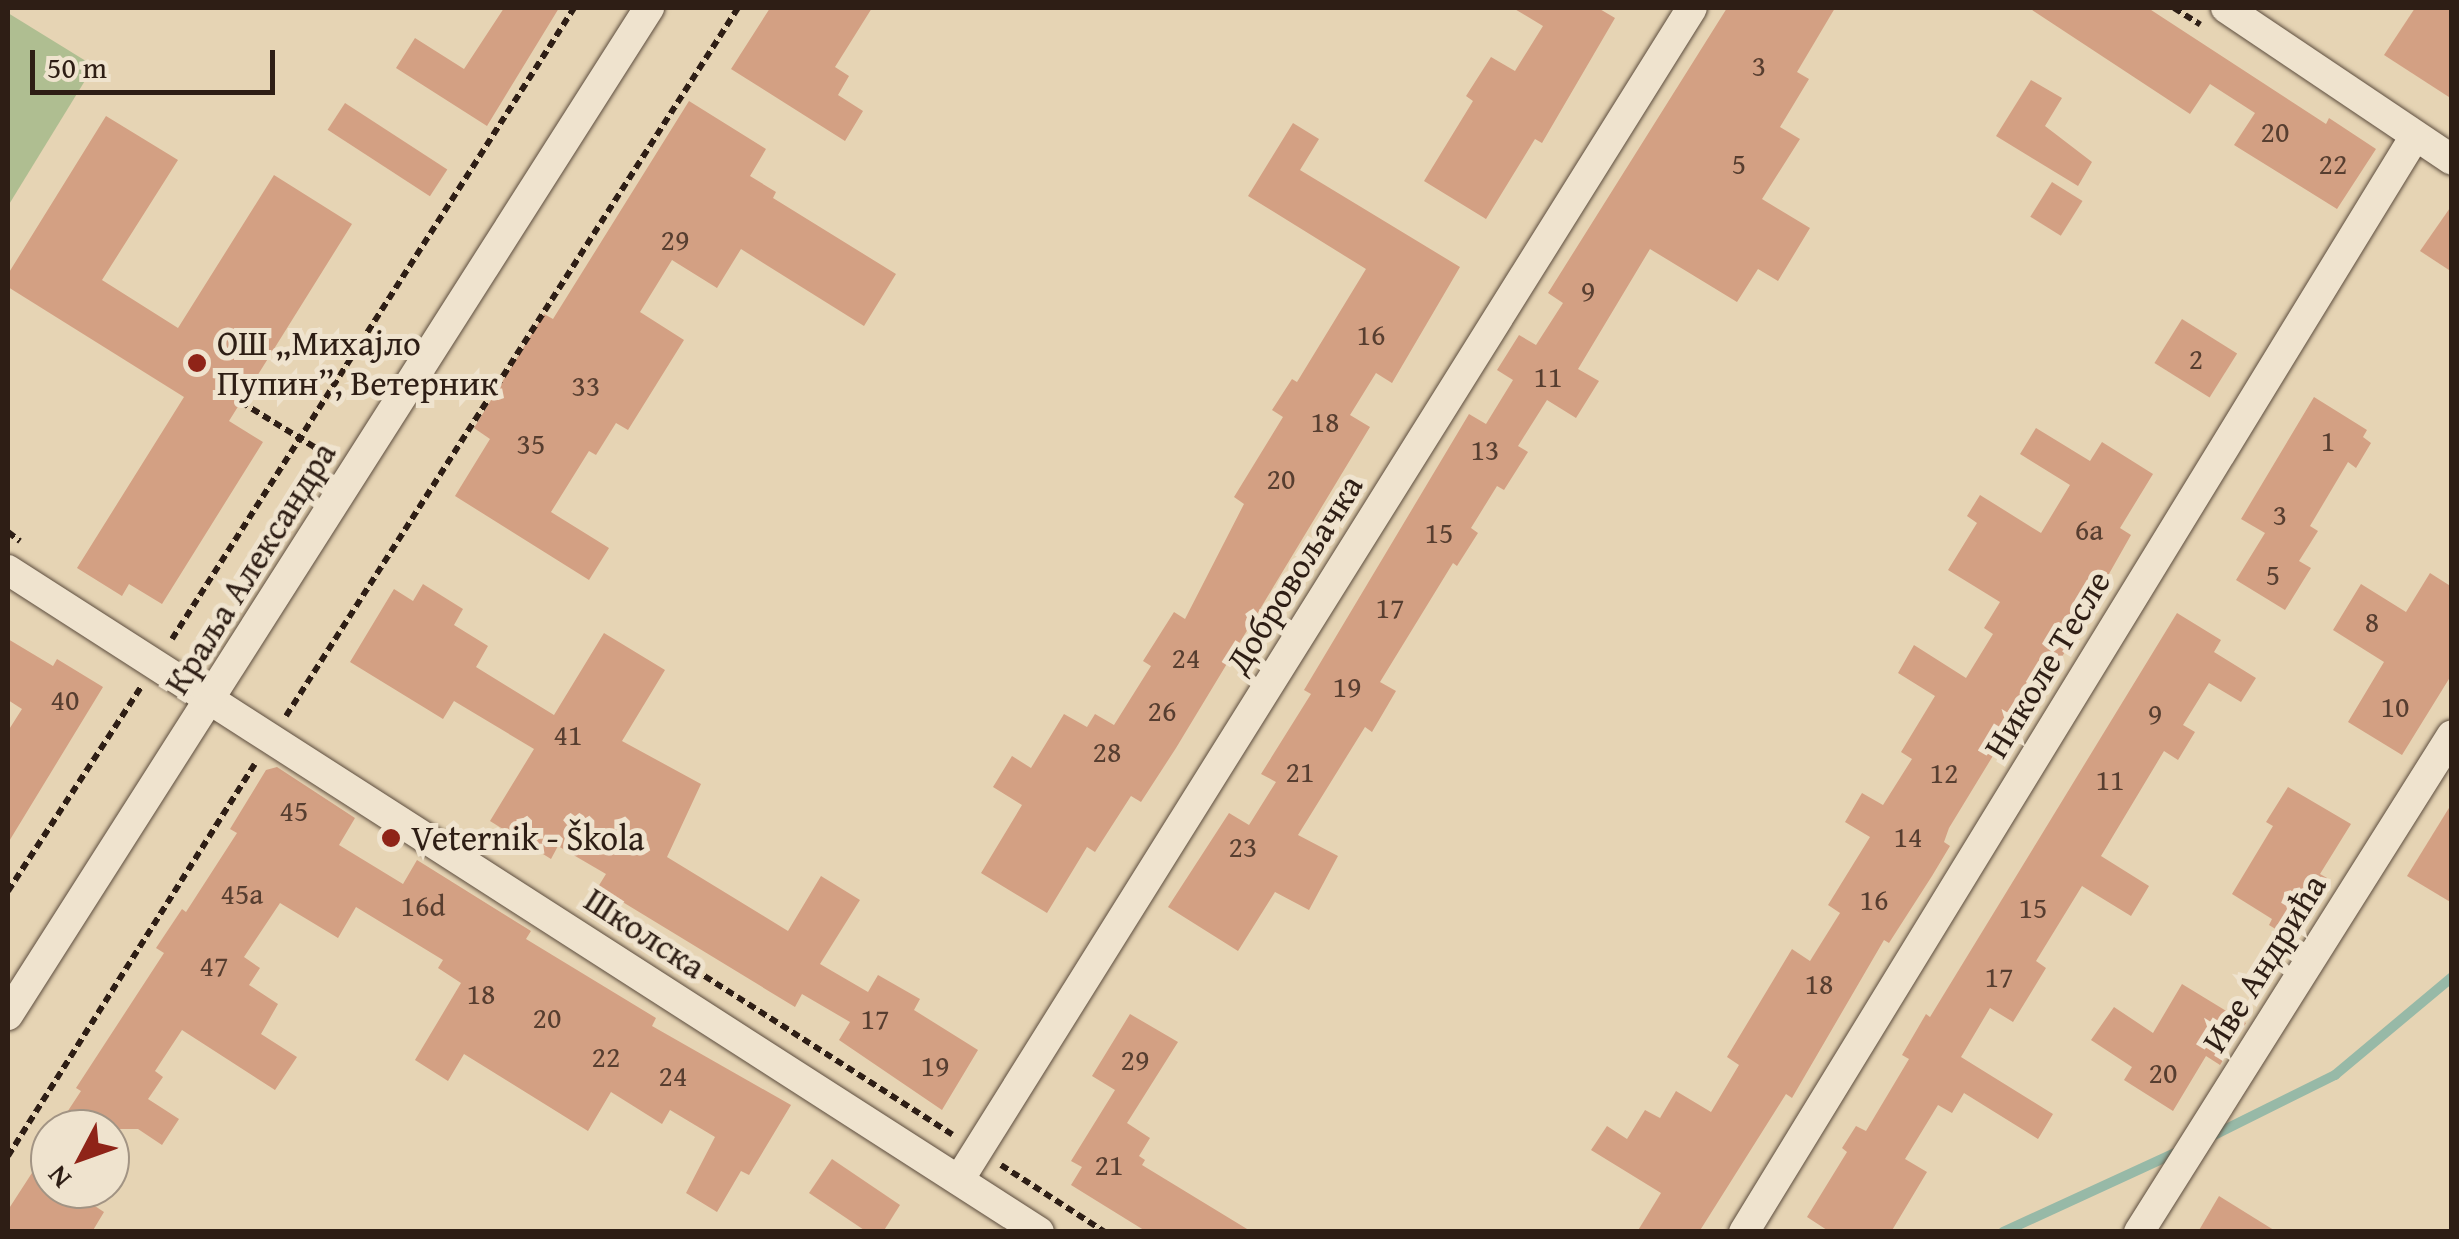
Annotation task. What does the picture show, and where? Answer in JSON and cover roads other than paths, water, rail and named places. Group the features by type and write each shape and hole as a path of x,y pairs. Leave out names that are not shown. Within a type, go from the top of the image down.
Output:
{"street":[{"name":"Краља Александра","path":"8,1016 649,8"},
{"name":"Добровољачка","path":"959,1180 1692,8"},
{"path":"2226,8 2452,160"},
{"name":"Николе Тесле","path":"1744,1232 2415,136"},
{"name":"Школска","path":"8,570 1039,1232"},
{"name":"Иве Андрића","path":"2139,1232 2452,735"}],"waterway":[{"path":"2208,1138 2335,1075 2452,977"},
{"path":"2003,1232 2179,1151"}],"place":[{"name":"ОШ „Михајло Пупин”, Ветерник","path":"197,363"},
{"name":"Veternik - Škola","path":"391,838"}]}
